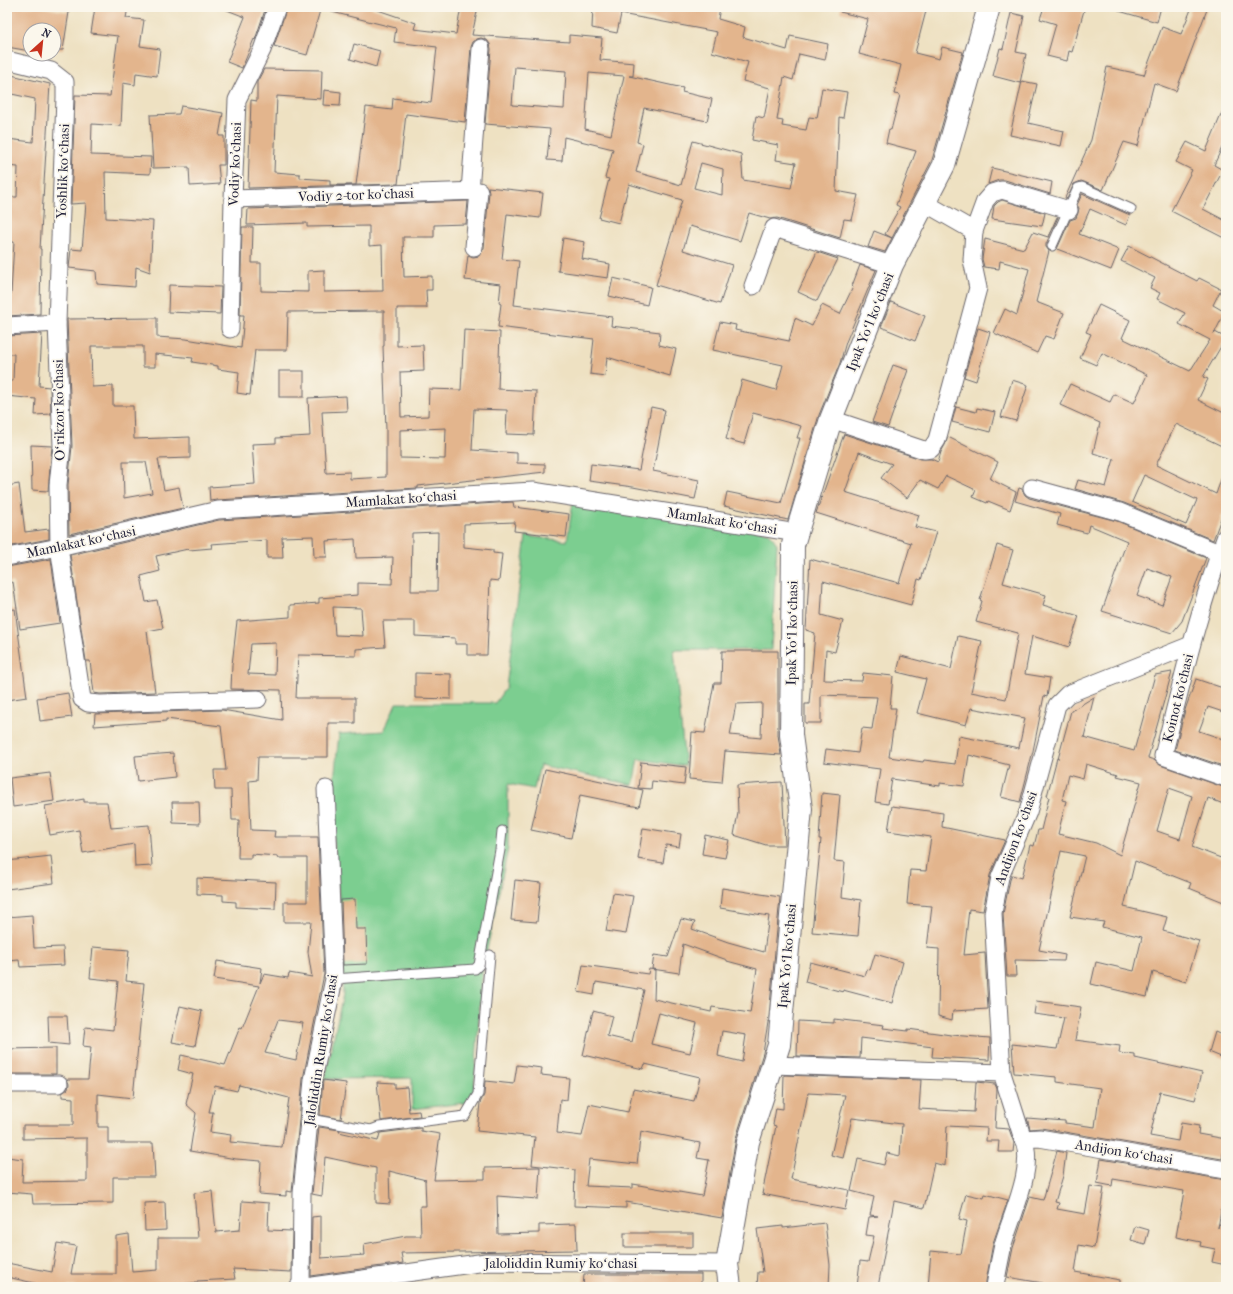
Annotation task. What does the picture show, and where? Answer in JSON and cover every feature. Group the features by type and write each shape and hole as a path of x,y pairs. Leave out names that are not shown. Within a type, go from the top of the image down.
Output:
{"street":[{"name":"Vodiy ko'chasi","path":"230,329 237,100 262,50 277,7"},
{"name":"Ipak Yoʻl koʻchasi","path":"730,1287 727,1264 748,1142 779,1045 800,809 791,735 793,545 831,419 892,265 944,165 989,7"},
{"path":"474,247 481,48"},
{"name":"Yoshlik koʻchasi","path":"7,60 51,71 65,82 57,323"},
{"path":"831,419 924,450 931,450 937,440 978,288 972,260 974,231 985,201 992,193 1002,190 1069,210"},
{"name":"Vodiy 2-tor ko‘chasi","path":"233,199 475,191"},
{"path":"925,202 974,231"},
{"path":"753,286 774,228 892,265"},
{"path":"7,326 57,323"},
{"name":"Oʻrikzor ko'chasi","path":"57,323 62,446 58,485 59,547 82,699 88,703 100,704 258,699"},
{"path":"1032,488 1120,512 1219,553"},
{"name":"Mamlakat koʻchasi","path":"7,557 59,547 218,510 533,491 797,533"},
{"path":"1191,645 1219,553 1226,536"},
{"name":"Koinot ko'chasi","path":"1191,645 1163,756 1226,778"},
{"name":"Andijon koʻchasi","path":"995,1287 1003,1246 1023,1184 1027,1156 1026,1146 1002,1073 993,913 1000,877 1028,812 1057,705 1068,694 1191,645"},
{"name":"Jaloliddin Rumiy koʻchasi","path":"302,1287 302,1193 313,1080 334,979 326,790"},
{"path":"773,1065 1002,1073"},
{"path":"7,1084 59,1084"},
{"name":"Andijon koʻchasi","path":"1023,1139 1039,1138 1226,1170"},
{"name":"Jaloliddin Rumiy koʻchasi","path":"298,1287 312,1287 486,1262 727,1264"}],"lane":[{"path":"1052,246 1078,188 1082,187 1130,209"},
{"path":"334,979 475,969 479,965 499,858 502,831"},
{"path":"310,1119 371,1130 379,1126 465,1116 478,1094 490,955"}],"green space":[{"path":"573,502 769,532 777,544 771,650 674,650 685,766 638,759 633,785 540,765 534,789 508,784 508,848 482,974 474,1090 465,1103 412,1109 412,1078 325,1079 343,994 339,897 331,808 339,734 384,731 396,703 495,703 506,687 526,536 567,541"}],"building":[{"path":"7,7 39,7 69,12 63,50 62,22 22,22 22,50 7,47"},
{"path":"95,7 128,7 126,18 144,20 140,46 160,49 157,76 136,73 135,85 123,83 121,126 92,124 91,155 151,157 150,174 105,172 106,218 153,221 150,272 136,267 135,287 97,284 96,271 69,268 71,249 82,250 86,203 71,204 75,95 110,96 118,36 91,33"},
{"path":"266,7 255,40 254,39 242,68 227,62 245,17 222,8"},
{"path":"287,7 321,7 307,55 274,46"},
{"path":"333,7 369,7 416,23 414,29 456,34 461,7 478,7 472,35 569,42 569,35 602,38 600,60 634,63 633,76 629,76 683,88 682,92 712,99 707,121 644,108 637,142 643,144 636,172 681,185 693,141 741,154 743,180 791,188 796,163 776,160 778,145 752,140 756,116 764,118 770,88 743,81 748,62 712,52 717,32 621,14 617,33 592,28 593,7 720,7 718,19 745,27 743,37 787,50 790,36 828,44 825,60 799,54 793,80 784,77 777,120 783,121 782,126 806,130 809,117 817,118 822,88 847,92 843,118 839,117 836,191 858,195 852,220 844,219 840,238 777,218 770,219 749,213 740,241 690,226 683,250 732,265 720,304 656,285 682,200 629,184 619,223 599,218 609,179 605,178 613,149 564,137 562,161 547,160 550,129 485,124 491,49 487,40 481,38 473,42 471,47 465,122 406,114 398,184 248,188 251,100 257,101 257,82 264,69 322,70 321,99 277,96 274,172 300,174 300,178 330,180 330,185 356,185 366,107 392,110 393,98 431,103 437,47 394,42 396,28 332,12","holes":["515,67 566,71 564,109 512,105","589,73 624,76 611,135 585,129","701,163 723,169 722,195 694,188"]},
{"path":"841,7 910,7 926,11 915,53 939,59 942,47 963,52 932,160 892,238 885,234 900,207 896,205 916,151 886,143 900,95 894,94 901,65 859,54 868,19 840,12"},
{"path":"1044,7 1085,7 1072,52 1069,51 1067,61 1047,56 1056,24 1040,19"},
{"path":"1119,7 1161,7 1157,22 1119,11"},
{"path":"1192,7 1208,7 1176,91 1154,83 1138,146 1124,142 1103,190 1081,181 1074,184 1067,199 1065,198 1091,140 1107,67 1144,75 1162,27 1181,34"},
{"path":"1011,13 1024,16 1016,52 1026,54 1020,83 993,76 1000,48 1003,49"},
{"path":"354,44 380,51 376,67 350,59"},
{"path":"7,74 50,84 40,249 40,314 7,316 7,294 11,294 14,242 7,242 7,197 17,197 18,167 7,166 7,139 33,142 35,99 7,93"},
{"path":"1022,81 1037,84 1028,123 1064,131 1061,146 1010,135"},
{"path":"324,90 341,92 340,106 323,105"},
{"path":"1226,103 1226,139 1214,165 1223,170 1203,209 1226,221 1226,239 1171,211 1192,170 1176,162 1187,142 1206,151"},
{"path":"181,106 223,113 219,136 224,136 224,165 218,165 220,184 190,186 189,167 153,168 150,115 179,114"},
{"path":"992,168 1052,182 1050,194 1005,180 999,180 988,184"},
{"path":"488,187 543,193 540,218 507,214 502,259 519,261 514,305 612,317 611,326 660,332 659,345 676,349 670,376 607,357 605,376 590,374 594,339 498,327 501,304 499,303 501,284 465,280 468,255 473,257 479,256 484,248 489,192"},
{"path":"1082,194 1130,215 1126,225 1090,209 1079,234 1119,250 1111,270 1057,249 1070,220 1076,218 1079,208 1077,205"},
{"path":"1002,200 1045,213 1042,226 992,219 994,206"},
{"path":"468,201 466,224 434,225 434,237 403,237 404,277 432,276 432,290 426,290 427,308 397,308 397,346 423,345 424,371 400,372 401,417 428,416 429,389 461,390 464,330 500,332 498,389 536,391 534,435 506,434 507,410 474,409 472,450 517,453 517,463 545,464 545,472 418,486 418,488 210,501 209,487 255,484 252,444 276,443 276,438 310,436 308,398 346,396 347,411 322,412 326,473 350,472 350,479 386,477 383,346 384,311 288,312 287,350 255,350 250,395 237,393 239,372 218,369 218,366 192,362 193,358 155,354 155,367 143,367 143,346 91,346 92,387 113,386 113,406 133,406 134,439 190,437 190,458 158,459 164,490 179,487 183,508 69,534 68,485 72,446 67,319 157,318 157,337 186,339 241,348 244,315 240,315 242,227 253,227 252,263 261,263 261,291 308,292 308,271 324,270 324,292 383,291 382,245 369,246 369,226 307,227 307,223 247,225 248,209","holes":["446,428 445,459 400,458 400,430","123,462 146,462 152,493 124,498"]},
{"path":"1057,217 1046,244 1049,251 1036,302 1064,313 1054,339 1045,336 1037,353 994,333 1005,309 1017,315 1029,269 1000,261 999,269 984,267 982,259 985,239 1024,249 1033,232 1048,237"},
{"path":"874,231 892,238 885,252 868,247"},
{"path":"563,238 585,242 582,259 610,264 608,278 558,271"},
{"path":"1129,246 1197,281 1199,278 1221,289 1213,305 1225,312 1215,332 1226,338 1203,377 1208,379 1198,400 1226,414 1226,448 1176,424 1156,465 1216,494 1224,471 1226,472 1226,505 1213,540 1124,503 1075,489 1078,480 1106,487 1114,459 1093,453 1100,423 1060,405 1070,384 1110,402 1114,394 1134,403 1147,375 1102,353 1096,365 1080,358 1091,334 1086,332 1099,305 1130,320 1122,338 1190,371 1210,340 1179,324 1185,313 1157,299 1160,293 1150,288 1155,278 1121,261","holes":["1144,475 1197,500 1186,525 1132,502"]},
{"path":"817,252 838,259 817,301 798,292"},
{"path":"860,265 876,270 846,342 840,363 819,415 788,520 724,506 727,492 781,503 800,438 797,438 801,426 753,413 744,444 726,439 742,380 776,390 783,365 713,350 720,322 736,325 735,330 789,341 795,318 812,326 822,305 840,314 853,287 852,286"},
{"path":"613,278 651,287 647,305 609,296"},
{"path":"169,285 221,287 220,314 168,312"},
{"path":"891,302 925,316 915,341 881,327"},
{"path":"978,328 990,332 976,381 964,377"},
{"path":"42,334 39,386 50,387 51,414 35,415 36,399 7,396 7,381 13,381 14,354 7,354 7,336"},
{"path":"893,365 908,370 888,427 872,422"},
{"path":"279,371 304,371 304,397 279,397"},
{"path":"1012,380 1028,385 1016,421 1001,417"},
{"path":"651,407 665,410 653,471 699,480 695,499 633,487 589,481 591,464 639,470"},
{"path":"956,407 976,412 977,408 995,412 990,432 952,422"},
{"path":"844,434 921,459 931,459 938,462 948,437 998,462 990,479 1016,492 1010,510 973,497 976,490 946,476 938,489 920,480 907,498 881,478 892,464 859,452 845,492 919,515 915,527 936,532 921,580 918,579 911,605 823,581 821,615 843,621 835,652 826,650 824,680 862,681 863,673 893,676 890,708 896,708 889,757 923,762 924,760 955,764 959,736 1019,748 1025,718 971,708 966,725 917,713 926,679 897,672 901,656 951,669 958,636 982,641 971,692 1006,699 1018,633 976,622 982,601 980,600 997,545 1013,550 1003,583 1046,595 1043,605 1079,616 1069,647 1032,636 1025,674 1050,678 1047,697 1044,696 1033,751 1020,802 1001,797 1009,765 969,755 964,786 940,783 940,786 892,779 888,804 875,802 880,769 824,762 826,749 858,753 862,728 872,729 877,697 821,695 821,723 805,723 805,704 809,704 815,633 806,630 810,559 899,583 911,543 816,513"},
{"path":"31,445 52,446 48,491 32,490"},
{"path":"19,484 25,532 49,529 49,539 7,547 7,486"},
{"path":"1019,488 1022,489 1025,495 1029,498 1117,521 1206,558 1182,621 1172,633 1102,611 1127,541 1089,525 1087,533 1057,525 1060,514 1015,501","holes":["1147,568 1172,577 1162,605 1137,596"]},
{"path":"513,502 514,507 569,514 566,537 514,531 515,522 464,524 464,547 493,550 493,553 502,554 499,581 490,580 487,655 467,655 467,644 455,644 455,638 415,636 415,621 383,621 385,647 356,649 356,656 298,655 296,698 355,698 355,723 328,723 328,757 258,757 257,780 249,781 251,830 275,831 274,837 318,837 324,974 303,1079 292,1192 286,1191 286,1196 259,1194 261,1161 236,1159 190,1151 196,1113 186,1104 193,1074 178,1070 181,1055 225,1065 240,1027 242,1028 259,986 214,979 217,961 262,968 260,983 264,974 288,978 289,973 312,977 308,952 311,922 284,922 284,902 307,902 307,858 279,858 278,856 251,854 251,858 238,858 239,820 232,820 231,790 215,790 214,770 226,770 221,726 166,719 166,721 94,726 95,714 222,710 282,720 281,690 231,689 237,621 290,617 290,605 319,603 319,598 358,595 358,583 392,584 393,557 356,558 355,539 326,541 327,557 314,557 313,536 282,537 283,558 267,558 267,540 211,544 212,548 188,549 156,556 160,571 141,576 146,602 157,600 163,628 147,631 155,692 94,693 90,661 86,661 70,555 219,520","holes":["438,532 437,591 411,591 412,533","333,607 361,608 363,636 335,635","276,643 275,675 248,674 251,644","278,1020 303,1023 296,1060 265,1053","239,1085 289,1098 282,1147 230,1142 231,1135 210,1132 213,1112 209,1112 215,1086 237,1091"]},
{"path":"51,559 60,623 20,629 13,582 7,583 7,567"},
{"path":"15,609 27,697 7,700 7,610"},
{"path":"722,651 778,651 778,735 781,755 725,751 722,782 689,779 692,732 705,733 714,683 721,683","holes":["762,703 761,738 730,735 736,704"]},
{"path":"1172,672 1148,758 1154,760 1160,765 1226,788 1226,805 1208,798 1192,847 1226,860 1226,903 1189,888 1191,883 1135,861 1124,907 1167,917 1163,931 1199,941 1186,982 1153,972 1147,997 1091,984 1096,962 1134,971 1142,937 1102,927 1104,922 1070,917 1085,856 1061,851 1039,950 1065,955 1064,961 1015,960 1016,976 1007,976 1003,914 1010,880 1012,875 1022,878 1030,845 1034,846 1038,830 1041,830 1049,797 1047,796 1071,711 1094,697 1084,737 1134,751 1155,675","holes":["1086,764 1118,774 1117,776 1141,782 1120,855 1096,843 1058,834 1066,801 1062,800 1068,775 1083,779","1169,788 1192,796 1180,839 1157,831"]},
{"path":"415,673 451,674 451,699 415,698"},
{"path":"1196,679 1226,689 1226,713 1208,707 1199,731 1226,740 1226,767 1175,750 1185,710"},
{"path":"68,693 72,717 40,721 37,698"},
{"path":"173,753 175,777 138,781 135,756"},
{"path":"641,762 686,767 684,785 652,781 651,789 638,788"},
{"path":"545,769 643,790 639,807 580,795 571,838 531,830"},
{"path":"50,773 54,801 13,807 10,778"},
{"path":"782,782 785,845 766,845 734,835 738,813 737,785"},
{"path":"822,793 840,795 834,861 845,862 842,897 861,900 858,936 812,932 821,839 819,839"},
{"path":"84,799 84,802 107,802 111,828 149,825 152,866 135,867 134,844 83,853 79,830 50,835 45,806"},
{"path":"172,802 199,802 200,824 173,823"},
{"path":"892,806 943,813 942,827 1005,840 990,875 983,911 969,909 964,955 985,953 988,1009 953,1011 952,1020 938,1016 939,949 927,948 932,906 907,904 910,870 926,871 931,837 888,831"},
{"path":"643,828 681,834 679,847 666,845 663,863 638,859"},
{"path":"705,835 729,840 725,858 702,854"},
{"path":"51,856 54,883 7,889 7,861"},
{"path":"197,878 276,882 275,909 236,907 236,902 223,901 223,895 197,894"},
{"path":"515,880 541,883 537,922 511,920"},
{"path":"722,888 780,897 769,1016 763,1053 736,1138 722,1218 626,1202 626,1208 574,1206 575,1170 532,1165 535,1137 477,1131 480,1103 484,1095 485,1081 514,1084 517,1065 542,1068 541,1075 569,1078 567,1100 560,1099 557,1133 582,1136 589,1104 628,1112 633,1089 694,1101 700,1077 645,1064 643,1069 583,1055 593,1011 612,1016 607,1036 632,1042 644,990 596,982 594,995 578,992 583,965 648,974 649,969 655,970 654,999 711,1012 712,1007 750,1013 757,969 727,961 683,944 679,973 652,969 654,955 668,957 681,919 695,922 692,929 728,942 764,952 769,916 720,908","holes":["659,1013 697,1023 690,1053 651,1044","722,1031 746,1035 742,1062 718,1056","641,1131 700,1143 697,1158 709,1160 702,1196 633,1184 633,1188 586,1186 589,1159 637,1164"]},
{"path":"613,893 633,896 626,934 606,931"},
{"path":"355,899 356,929 366,929 367,964 343,965 341,900"},
{"path":"32,915 34,948 63,947 64,965 20,967 19,960 7,961 7,917"},
{"path":"93,947 129,950 126,981 144,983 133,1098 98,1094 98,1127 108,1127 108,1143 153,1143 155,1177 113,1177 113,1203 33,1204 32,1194 7,1192 7,1157 23,1159 22,1182 87,1181 87,1138 23,1139 23,1125 73,1125 73,1098 62,1097 62,1093 68,1089 69,1084 67,1079 88,1079 91,1047 83,1046 85,1027 113,1030 118,981 90,978"},
{"path":"875,954 903,962 892,1003 805,982 810,962 865,976 867,969 870,970"},
{"path":"1036,1001 1081,1007 1075,1040 1120,1046 1119,1053 1135,1055 1135,1058 1202,1073 1195,1100 1160,1092 1150,1136 1178,1141 1181,1123 1199,1126 1198,1134 1226,1139 1222,1159 1041,1128 1030,1129 1027,1118 1065,1121 1065,1123 1095,1127 1100,1088 1057,1082 1057,1077 1014,1073 1012,1044 1057,1049 1064,1018 1034,1014"},
{"path":"180,1006 202,1011 195,1046 172,1042"},
{"path":"48,1016 67,1016 69,1045 49,1043"},
{"path":"834,1019 884,1025 883,1028 908,1031 908,1029 951,1035 990,1038 989,1060 932,1057 933,1047 861,1038 860,1058 797,1056 798,1021 834,1023"},
{"path":"1215,1032 1226,1037 1226,1059 1209,1052"},
{"path":"56,1048 56,1074 7,1074 7,1049"},
{"path":"784,1075 921,1080 919,1109 974,1112 976,1082 995,1084 997,1089 995,1128 1009,1129 1014,1143 1013,1152 998,1152 999,1141 986,1141 987,1128 947,1126 945,1166 934,1163 924,1208 894,1201 878,1287 857,1287 860,1261 868,1262 874,1236 866,1235 869,1217 878,1216 870,1215 874,1197 851,1191 858,1159 884,1165 887,1153 900,1156 902,1124 852,1118 843,1158 831,1155 845,1095 808,1093 791,1179 849,1190 845,1210 762,1194 776,1126 773,1125 776,1108 783,1109"},
{"path":"323,1080 346,1083 341,1119 320,1115"},
{"path":"377,1082 395,1083 395,1088 407,1087 409,1112 419,1111 420,1116 381,1121"},
{"path":"319,1127 340,1130 339,1132 378,1141 380,1133 421,1128 421,1131 440,1134 434,1180 485,1179 485,1168 540,1167 538,1199 497,1196 498,1234 539,1233 539,1225 576,1224 577,1250 401,1253 403,1263 311,1276 312,1217 321,1216 321,1258 365,1255 364,1244 406,1236 421,1236 420,1206 426,1206 426,1180 389,1171 390,1204 376,1203 376,1168 325,1157 322,1196 312,1194"},
{"path":"1057,1151 1066,1153 1063,1176 1055,1202 1059,1203 1057,1209 1085,1214 1090,1186 1104,1188 1094,1248 1079,1245 1075,1272 1120,1280 1120,1287 1042,1287 1043,1283 1007,1277 1013,1248 1030,1197 1043,1200"},
{"path":"1101,1159 1226,1180 1226,1195 1224,1194 1218,1228 1219,1224 1226,1225 1226,1265 1212,1262 1215,1249 1200,1246 1201,1242 1176,1237 1184,1191 1113,1179 1112,1186 1097,1183"},
{"path":"212,1191 216,1232 240,1230 242,1201 269,1203 268,1230 292,1231 291,1272 233,1269 235,1279 197,1281 197,1283 117,1286 43,1287 43,1285 7,1277 7,1263 52,1272 57,1243 76,1246 71,1274 116,1274 116,1236 129,1234 132,1272 158,1270 158,1238 198,1238 194,1193"},
{"path":"966,1194 984,1198 985,1194 1008,1200 993,1243 985,1287 928,1287 931,1251 961,1254 967,1221 959,1219"},
{"path":"165,1202 166,1230 145,1231 144,1203"},
{"path":"825,1223 830,1265 829,1287 757,1287 758,1272 763,1272 757,1229 783,1226 783,1228"},
{"path":"1135,1226 1149,1230 1145,1244 1131,1240"},
{"path":"624,1233 693,1233 693,1247 624,1247"},
{"path":"584,1274 701,1274 701,1287 583,1287"}]}
